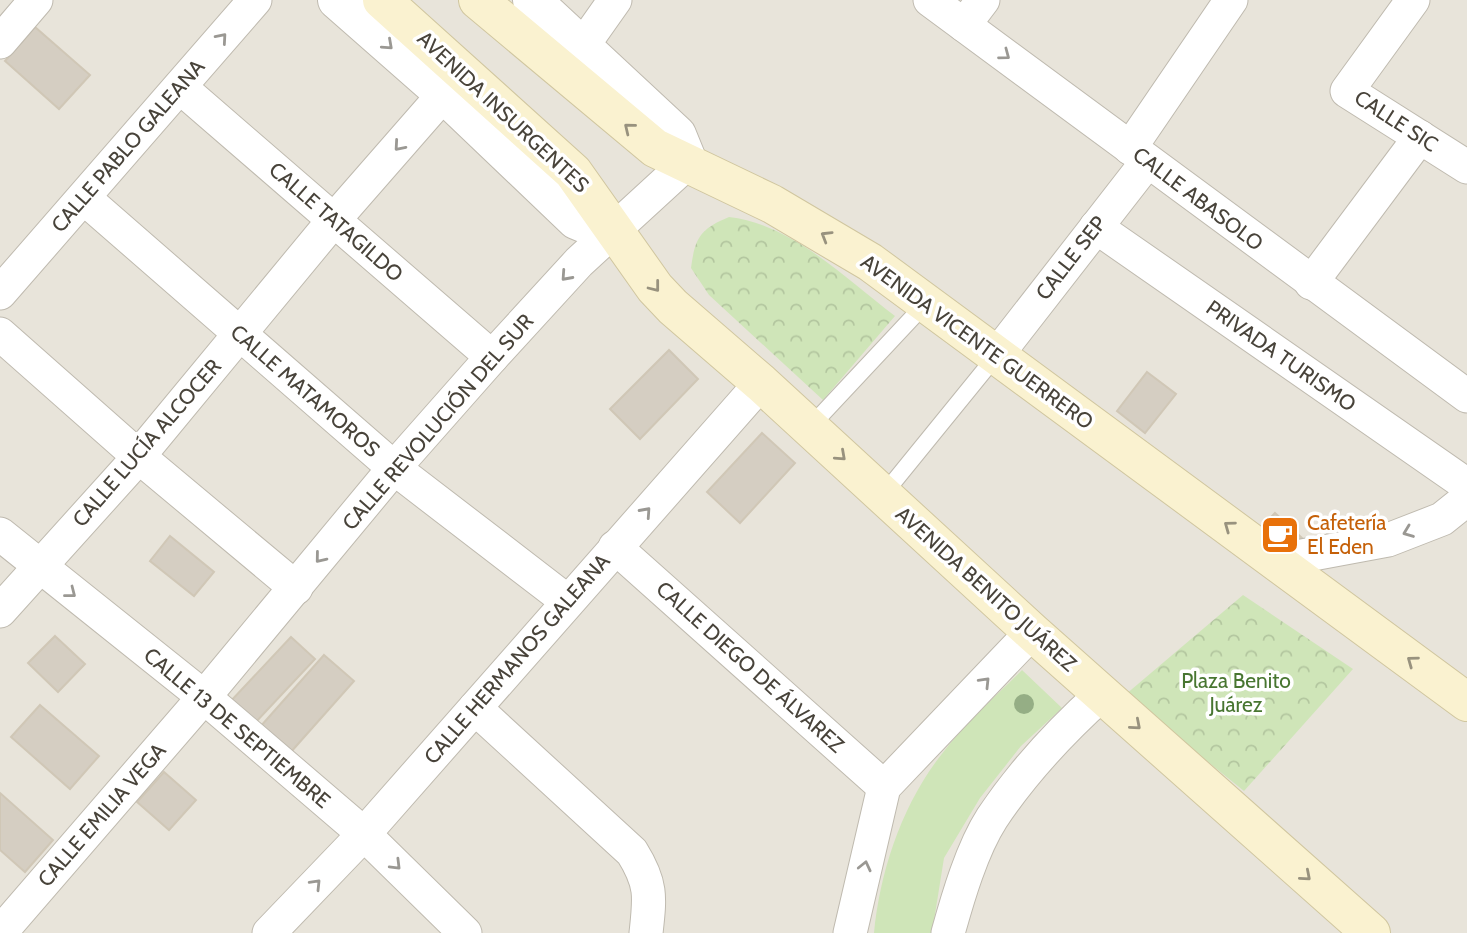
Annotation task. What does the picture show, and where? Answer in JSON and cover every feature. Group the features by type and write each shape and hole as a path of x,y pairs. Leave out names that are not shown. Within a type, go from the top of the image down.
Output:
{"main road":[{"name":"AVENIDA INSURGENTES","path":"382,0 573,172 616,230"},
{"name":"AVENIDA VICENTE GUERRERO","path":"478,0 573,60 655,148 772,204 870,262 1467,702"},
{"name":"AVENIDA BENITO JUÁREZ","path":"616,230 655,288 1032,632 1371,933"}],"street":[{"path":"0,42 36,0"},
{"name":"CALLE PABLO GALEANA","path":"0,293 255,0"},
{"path":"337,0 443,94 576,220 595,228 616,230"},
{"path":"532,0 573,60 615,0"},
{"name":"CALLE ABASOLO","path":"930,0 974,13 1139,155 1467,396"},
{"name":"CALLE SEP","path":"996,356 1096,227 1231,0"},
{"name":"CALLE SIC","path":"1413,0 1347,91 1467,167"},
{"name":"CALLE TATAGILDO","path":"180,87 492,357"},
{"name":"CALLE LUCÍA ALCOCER","path":"0,611 138,456 333,221 443,94"},
{"path":"1311,283 1420,137"},
{"name":"CALLE REVOLUCIÓN DEL SUR","path":"204,697 394,468 492,357 579,262 688,162"},
{"name":"CALLE MATAMOROS","path":"84,198 394,468 567,601"},
{"name":"PRIVADA TURISMO","path":"1096,227 1467,485"},
{"path":"0,334 138,456 296,588"},
{"name":"CALLE HERMANOS GALEANA","path":"269,933 364,834 761,383"},
{"path":"1275,561 1388,540 1442,519 1467,499"},
{"name":"CALLE 13 DE SEPTIEMBRE","path":"0,534 204,697 364,834 465,933"},
{"name":"CALLE DIEGO DE ÁLVAREZ","path":"615,547 884,787"},
{"path":"850,933 884,787 1032,632"},
{"path":"948,933 958,894 991,820 1064,729 1102,694"},
{"name":"CALLE EMILIA VEGA","path":"0,933 204,697"},
{"path":"475,708 632,852 645,871 651,893 646,933"}],"lane":[{"path":"809,428 927,302"},
{"path":"883,495 996,356"}],"shaded area":[{"path":"0,0 1467,0 1467,933 0,933"}],"green space":[{"path":"729,217 775,230 796,242 838,270 895,316 823,400 709,295 691,268 697,242 705,230"},
{"name":"Plaza Benito Juárez","path":"1243,595 1353,669 1244,791 1125,695"},
{"path":"1022,670 1062,708 1021,746 980,798 944,858 932,933 874,933 888,863 904,817 915,795 950,744"}],"building":[{"path":"35,27 90,75 59,109 5,61"},
{"path":"669,350 698,379 640,439 610,409"},
{"path":"1147,372 1176,394 1145,433 1117,411"},
{"path":"762,433 795,463 740,523 707,492"},
{"name":"Cafetería El Eden","path":"1275,513 1302,538 1284,556 1258,531"},
{"path":"170,536 214,572 194,596 150,561"},
{"path":"55,636 85,664 58,692 28,663"},
{"path":"291,637 315,659 253,725 229,703"},
{"path":"324,655 354,681 290,753 260,727"},
{"path":"40,705 99,756 70,789 11,737"},
{"path":"164,772 196,800 169,830 137,802"},
{"path":"0,793 53,840 25,872 0,850"}],"place":[{"name":"Cafetería El Eden","path":"1280,535"}]}
